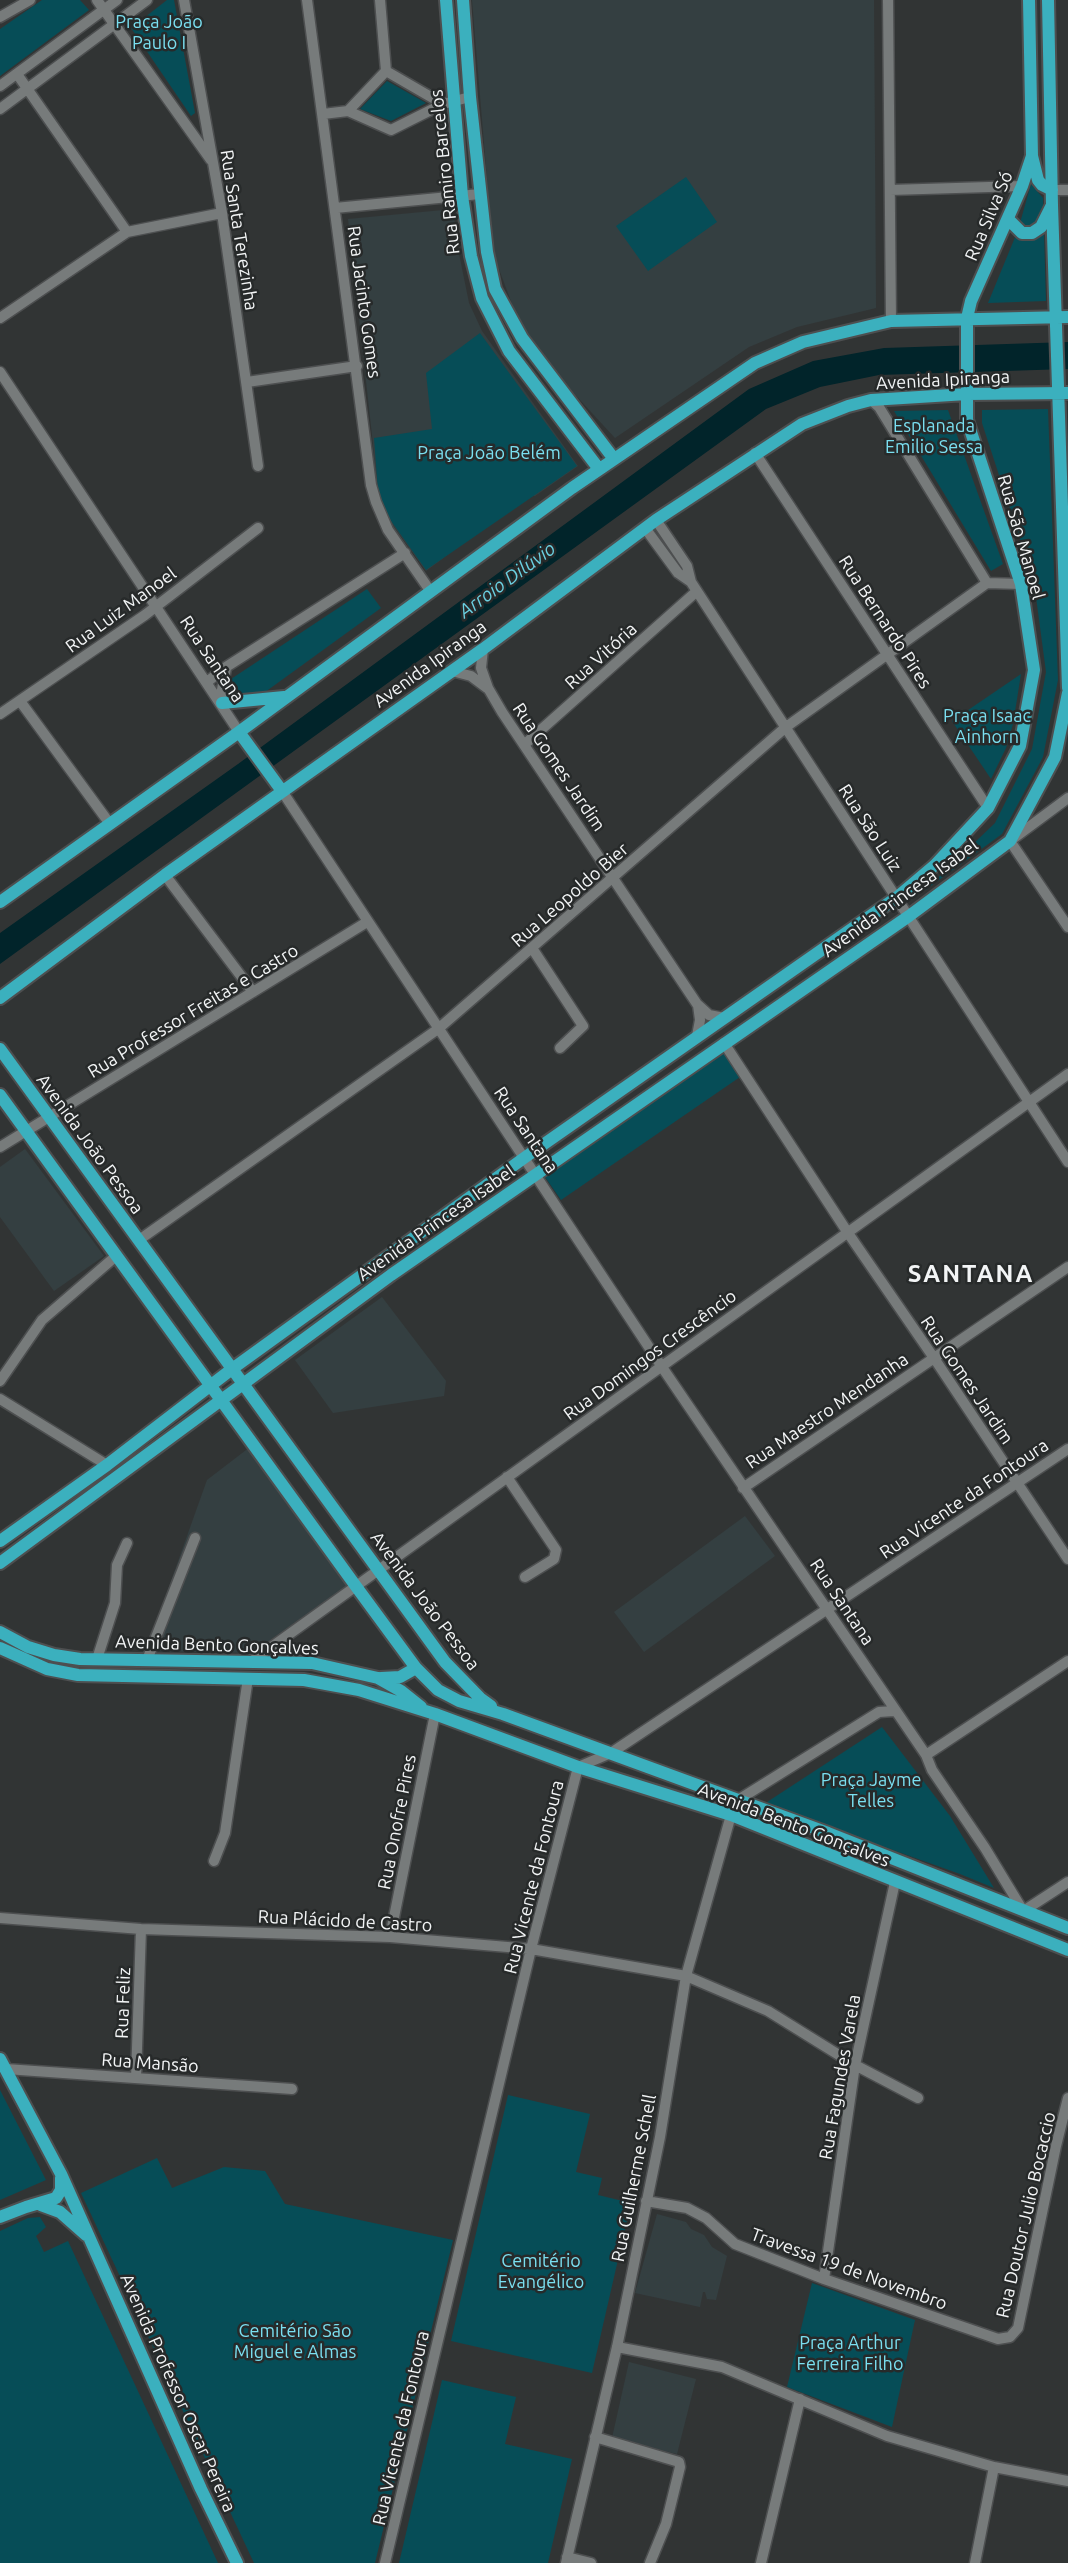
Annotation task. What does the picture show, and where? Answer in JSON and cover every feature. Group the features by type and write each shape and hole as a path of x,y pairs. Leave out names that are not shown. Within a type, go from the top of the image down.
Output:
{"main road":[{"name":"Rua Ramiro Barcelos","path":"446,0 449,103 471,256 482,298 509,351 599,469"},
{"name":"Rua Ramiro Barcelos","path":"463,0 480,194 495,289 522,338 614,459"},
{"name":"Rua Silva Só","path":"967,374 967,318 971,301 1009,220 1023,186 1031,156 1029,0"},
{"path":"0,902 242,736 285,697 599,469 755,363 803,342 891,321 1063,317 1052,205 1048,0"},
{"path":"1031,156 1038,180 1052,190"},
{"path":"1009,220 1022,233 1032,233 1041,227 1052,205"},
{"name":"Rua São Manoel","path":"1063,317 1058,336 1059,376 1064,393 1060,422 1065,501 1068,688"},
{"name":"Rua São Manoel","path":"967,374 967,420 1021,584 1034,670 1020,746 988,808"},
{"name":"Avenida Ipiranga","path":"0,998 165,875 483,649 656,520 802,424 871,400 967,394 1064,393"},
{"path":"1060,422 1068,410"},
{"path":"1010,841 1055,757 1068,694"},
{"path":"221,702 285,697"},
{"name":"Rua Santana","path":"242,736 282,791"},
{"name":"Avenida Princesa Isabel","path":"0,1541 524,1158 896,898 935,865 988,808"},
{"name":"Avenida Princesa Isabel","path":"0,1563 242,1384 534,1174 909,916 1010,841"},
{"name":"Avenida João Pessoa","path":"0,1048 445,1662 480,1698 503,1714"},
{"path":"0,1095 416,1668 448,1696 503,1714"},
{"name":"Avenida Bento Gonçalves","path":"0,1632 28,1647 54,1655 97,1659 312,1663 378,1678 431,1713"},
{"name":"Avenida Bento Gonçalves","path":"0,1648 47,1669 78,1675 304,1680 359,1690 431,1713 578,1767 731,1815 1068,1950"},
{"path":"378,1678 400,1677 416,1668"},
{"name":"Avenida Bento Gonçalves","path":"503,1714 738,1800 1068,1927"},
{"name":"Avenida Professor Oscar Pereira","path":"2,2067 61,2174 201,2489 237,2563"},
{"path":"0,2217 56,2198 60,2194 61,2174"},
{"name":"Avenida Professor Oscar Pereira","path":"38,2205 60,2213 89,2237"}],"street":[{"path":"0,17 30,0"},
{"path":"97,0 213,163"},
{"path":"0,86 117,0"},
{"path":"0,109 147,0"},
{"name":"Rua Santa Terezinha","path":"184,0 222,213 258,466"},
{"name":"Rua Jacinto Gomes","path":"307,0 371,485 388,530 431,592"},
{"path":"348,111 386,71 380,0"},
{"path":"888,0 891,321"},
{"path":"386,71 449,103"},
{"path":"17,74 127,232"},
{"path":"323,114 348,111 391,130 449,103 470,97"},
{"path":"890,190 1023,186"},
{"path":"1052,190 1068,190"},
{"path":"335,208 480,194"},
{"path":"0,318 127,232 222,213"},
{"path":"247,382 356,366"},
{"name":"Rua Santana","path":"0,372 242,736"},
{"path":"871,400 878,407 987,583 1021,584"},
{"name":"Rua Bernardo Pires","path":"755,453 988,808"},
{"name":"Rua São Luiz","path":"656,520 687,566 694,587 1068,1161"},
{"name":"Rua Luiz Manoel","path":"0,714 156,606 258,528"},
{"name":"Rua São Luiz","path":"645,528 678,573 694,587"},
{"path":"207,682 226,667 405,553"},
{"name":"Rua Leopoldo Bier","path":"139,1240 438,1029 786,727 987,583"},
{"name":"Rua Vitória","path":"525,744 694,587"},
{"name":"Rua Gomes Jardim","path":"483,649 481,668 488,688 697,1004 709,1015 724,1018"},
{"path":"221,702 226,667"},
{"name":"Rua Gomes Jardim","path":"452,671 471,676 488,688"},
{"path":"20,701 110,824"},
{"name":"Rua Santana","path":"282,791 743,1488 926,1755 932,1770 1024,1910"},
{"name":"Avenida Princesa Isabel","path":"1010,841 1068,798"},
{"path":"1010,841 1068,927"},
{"path":"165,875 253,992"},
{"name":"Rua Professor Freitas e Castro","path":"0,1147 367,922"},
{"path":"532,948 583,1026 560,1048"},
{"path":"697,1004 700,1020 697,1036"},
{"name":"Rua Gomes Jardim","path":"724,1043 848,1233 1068,1559"},
{"name":"Rua Domingos Crescêncio","path":"252,1661 1068,1074"},
{"path":"0,1381 42,1320 116,1256"},
{"name":"Rua Maestro Mendanha","path":"743,1488 1068,1267"},
{"path":"0,1399 107,1465"},
{"name":"Rua Vicente da Fontoura","path":"385,2563 531,1949 578,1767 611,1753 1068,1449"},
{"path":"507,1477 556,1550 554,1559 525,1577"},
{"path":"147,1660 195,1538"},
{"path":"97,1659 115,1603 117,1565 127,1543"},
{"path":"926,1755 1068,1661"},
{"path":"214,1861 225,1833 248,1678"},
{"path":"879,1712 885,1698"},
{"path":"738,1800 879,1712 894,1711"},
{"name":"Rua Onofre Pires","path":"390,1937 431,1713"},
{"name":"Rua Guilherme Schell","path":"566,2560 617,2347 660,2137 686,1976 731,1815 738,1800"},
{"name":"Rua Fagundes Varela","path":"824,2279 855,2065 895,1882"},
{"path":"1024,1910 1068,1882"},
{"name":"Rua Plácido de Castro","path":"0,1918 141,1929 390,1937 531,1949 686,1976 768,2011 855,2065 918,2098"},
{"name":"Rua Feliz","path":"136,2078 141,1929"},
{"name":"Rua Mansão","path":"2,2067 292,2089"},
{"name":"Rua Doutor Julio Bocaccio","path":"1010,2337 1018,2328 1068,2098"},
{"name":"Travessa 19 de Novembro","path":"646,2201 687,2208 706,2218 735,2244 824,2279 998,2339 1010,2337"},
{"path":"617,2347 722,2367 887,2435 993,2466 1068,2481"},
{"path":"761,2563 800,2399"},
{"path":"596,2437 679,2462 666,2524 650,2563"},
{"path":"975,2563 993,2466"},
{"path":"566,2560 591,2563"}],"shaded area":[{"path":"472,0 874,0 876,308 797,327 749,347 615,438 568,387 518,320 496,261"},
{"path":"454,209 455,234 469,303 482,331 578,466 535,496 509,497 510,508 426,571 378,505 348,219"},
{"path":"25,1149 104,1256 54,1291 0,1217 0,1167"},
{"path":"382,1297 446,1381 444,1396 333,1413 295,1360"},
{"path":"250,1447 349,1584 252,1653 146,1651 207,1480"},
{"path":"745,1516 775,1556 644,1652 614,1612"},
{"path":"657,2214 686,2222 691,2229 704,2235 712,2247 727,2256 716,2300 707,2299 703,2292 700,2307 635,2293"},
{"path":"629,2362 696,2379 677,2454 612,2438"}],"green space":[{"path":"42,0 80,0 89,10 0,76 0,29"},
{"name":"Praça João Paulo I","path":"167,0 174,0 195,113 191,116 131,28"},
{"path":"387,81 426,103 391,121 360,109"},
{"path":"686,177 717,222 648,271 616,226"},
{"path":"1031,184 1043,198 1046,301 988,303 1018,230"},
{"name":"Praça João Belém","path":"480,333 577,466 426,570 379,504 374,438 432,429 426,373"},
{"path":"1048,409 1058,680 1043,757 1002,834 924,891 995,823 1032,749 1046,672 1034,582 982,423 982,410"},
{"name":"Esplanada Emilio Sessa","path":"948,410 1003,564 991,571 894,411"},
{"path":"367,589 381,608 261,695 234,695 227,688 228,681"},
{"name":"Praça Isaac Ainhorn","path":"1021,674 1013,724 1006,748 991,779 952,721"},
{"path":"724,1053 740,1077 561,1200 545,1177"},
{"name":"Praça Jayme Telles","path":"882,1727 950,1816 994,1888 764,1804"},
{"path":"0,2090 46,2180 0,2200"},
{"name":"Cemitério Evangélico","path":"508,2095 590,2114 576,2172 602,2178 598,2195 631,2203 592,2373 451,2341"},
{"name":"Cemitério São Miguel e Almas","path":"157,2158 172,2188 224,2167 265,2171 285,2204 453,2240 375,2563 254,2563 81,2193"},
{"path":"40,2217 46,2227 36,2236 44,2252 68,2241 218,2563 0,2563 0,2231 28,2218"},
{"name":"Praça Arthur Ferreira Filho","path":"812,2283 915,2320 892,2427 787,2387"},
{"path":"442,2380 516,2397 505,2444 572,2459 548,2563 399,2563"}],"water":[{"name":"Arroio Dilúvio","path":"1068,342 1068,369 879,375 820,387 766,409 0,964 0,933 238,764 749,389 813,361 884,348"}],"district":[{"name":"SANTANA","path":"971,1274"}]}
